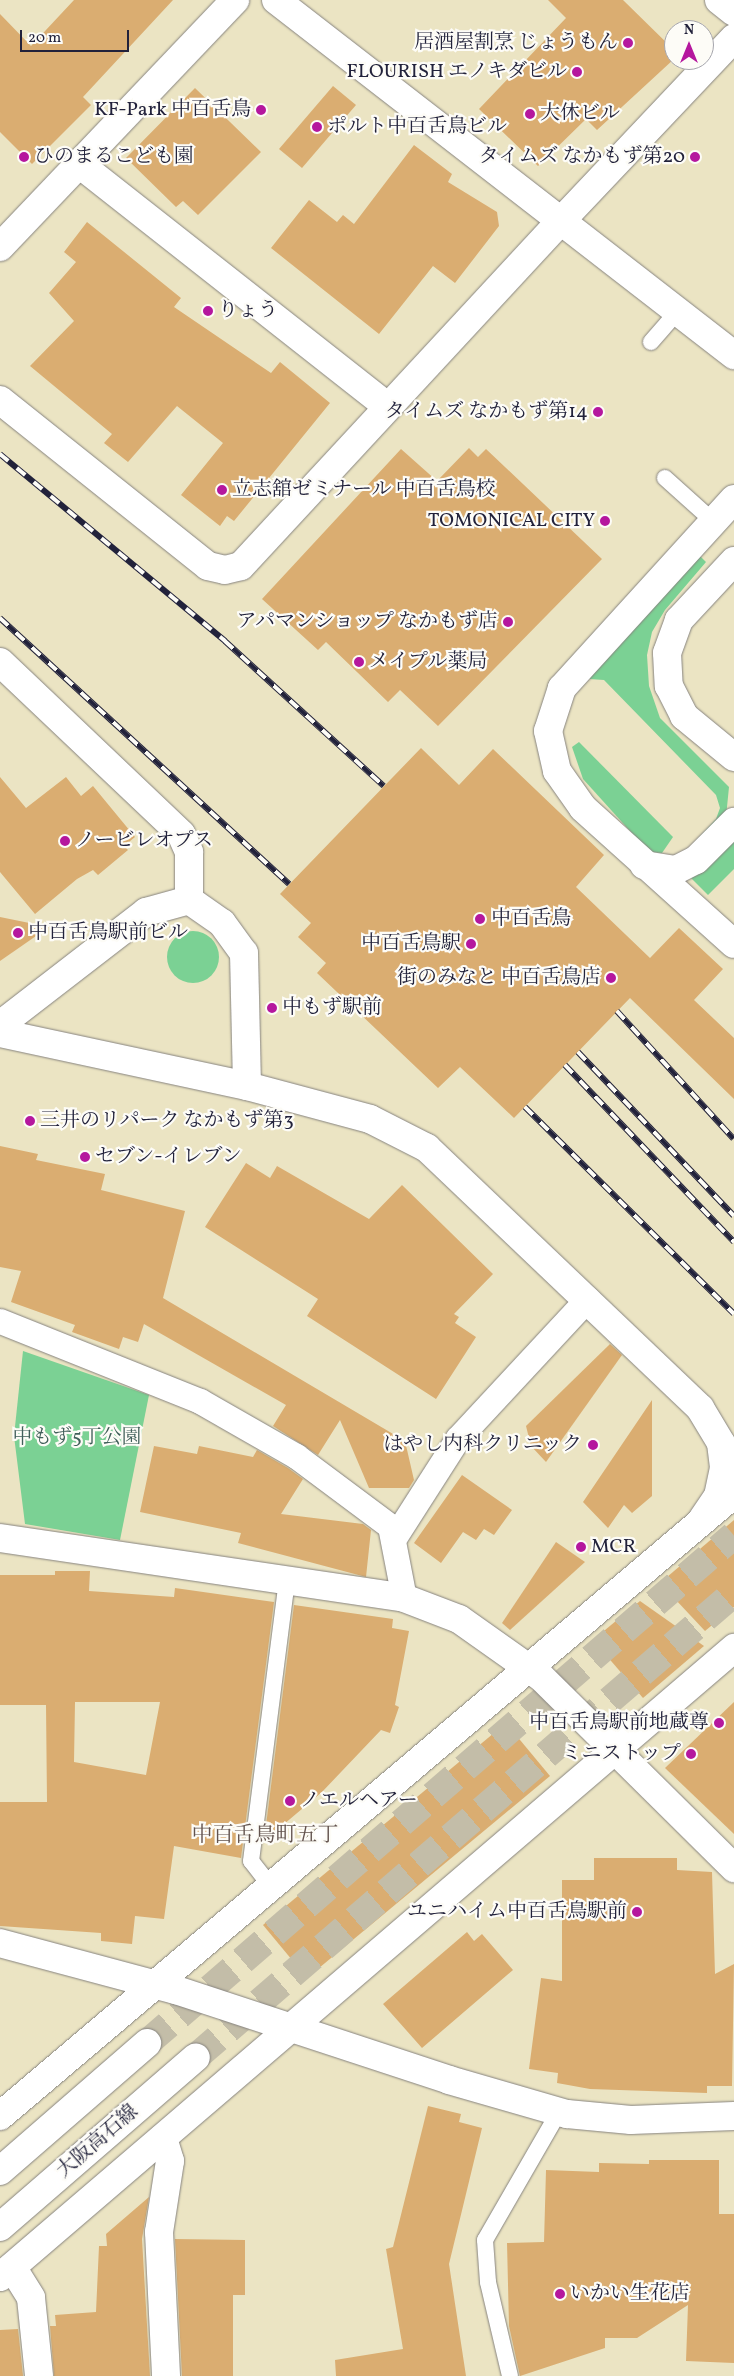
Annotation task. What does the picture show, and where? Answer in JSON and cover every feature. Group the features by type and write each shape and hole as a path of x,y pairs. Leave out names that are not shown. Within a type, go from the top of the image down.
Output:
{"street":[{"path":"0,247 235,0"},
{"path":"276,0 734,355"},
{"path":"719,0 734,12"},
{"path":"0,400 208,566 225,570 241,566 386,405 734,38"},
{"path":"78,163 386,405"},
{"path":"734,499 562,688 548,731 557,771 583,808 644,865 734,944"},
{"path":"732,760 684,716 669,686 667,653 679,620 734,561"},
{"path":"0,662 181,834 189,852 189,900"},
{"path":"644,865 676,870 696,860 734,822"},
{"path":"0,1025 146,912 189,900"},
{"path":"189,900 222,923 244,953 247,1086"},
{"path":"0,1033 247,1086 370,1119 427,1148 734,1441"},
{"path":"394,1538 458,1438 587,1299"},
{"path":"0,1321 200,1401 260,1432 338,1486 390,1526 394,1538 404,1598"},
{"path":"700,1408 721,1443 724,1468 718,1496 702,1520"},
{"path":"0,2116 152,1983 734,1494"},
{"path":"0,1538 404,1598 459,1619 526,1667 619,1751 734,1868"},
{"path":"39,2376 31,2298 6,2272 619,1751 734,1648"},
{"path":"0,1943 152,1983 559,2112 631,2120 734,2116"},
{"path":"0,2170 147,2043"},
{"name":"大阪高石線","path":"0,2227 196,2057"},
{"path":"163,2138 170,2162 159,2232 166,2376"}],"lane":[{"path":"651,342 678,311"},
{"path":"665,478 713,521"},
{"path":"269,1884 251,1861 287,1581"},
{"path":"510,2376 488,2282 485,2240 559,2112"}],"green space":[{"path":"699,555 706,562 665,610 652,632 647,655 649,686 660,718 729,787 726,817 691,846 716,819 720,808 716,795 604,680 589,679 587,674"},
{"path":"579,742 673,837 662,853 649,852 583,779 572,747"},
{"path":"734,836 734,869 708,895 691,878"},
{"path":"193,931 203,933 211,939 217,947 219,957 217,967 211,975 203,981 193,983 183,981 175,975 169,967 167,957 169,947 175,939 183,933"},
{"name":"中もず5丁公園","path":"23,1351 149,1395 120,1540 25,1524 14,1436"}],"building":[{"path":"74,0 173,0 83,97 91,105 32,164 0,132 0,14 31,46"},
{"path":"548,0 623,0 664,40 664,68 597,130 586,119 538,166 479,109 566,18"},
{"name":"ポルト中百舌鳥ビル","path":"333,86 356,105 302,168 279,149"},
{"path":"195,88 261,152 198,215 183,201 176,207 126,158"},
{"path":"414,145 452,174 448,182 497,212 499,226 455,283 433,266 379,334 271,248 309,200 337,222 343,215 354,224"},
{"path":"87,222 181,298 174,307 271,373 280,362 330,403 234,521 227,516 220,526 181,495 223,443 177,406 128,462 104,443 112,434 30,366 74,321 49,293 76,262 64,252"},
{"path":"469,448 478,457 486,449 602,559 438,726 400,690 388,702 326,642 318,650 262,599 401,449 437,481"},
{"name":"中百舌鳥駅","path":"421,748 459,785 493,749 604,855 576,887 650,958 679,928 723,969 694,1000 734,1038 734,1099 630,998 514,1118 460,1067 438,1088 317,973 326,963 298,937 311,923 280,894"},
{"name":"ノービレオプス","path":"0,777 26,808 66,777 81,796 93,786 135,837 124,846 128,850 98,875 93,870 77,879 35,914 0,872"},
{"name":"中百舌鳥駅前ビル","path":"0,917 49,927 0,961"},
{"path":"0,1146 38,1154 36,1160 105,1174 101,1190 185,1211 163,1298 405,1441 414,1480 409,1488 369,1488 340,1420 318,1455 273,1426 286,1405 144,1324 138,1342 123,1337 119,1349 72,1332 75,1325 11,1302 21,1271 0,1267"},
{"path":"246,1163 270,1178 277,1166 369,1219 402,1185 493,1274 454,1314 459,1317 455,1323 476,1337 436,1399 307,1316 318,1299 205,1227"},
{"path":"610,1344 622,1355 546,1462 531,1446 526,1426"},
{"path":"652,1400 652,1496 632,1513 624,1505 608,1528 583,1502"},
{"path":"154,1446 197,1454 199,1446 253,1457 257,1450 288,1468 303,1479 281,1514 363,1524 371,1530 366,1577 238,1543 241,1533 140,1512"},
{"path":"462,1475 512,1510 494,1535 484,1529 476,1540 463,1532 441,1563 414,1543"},
{"path":"734,1520 734,1607 705,1631 660,1583"},
{"path":"556,1542 585,1562 510,1630 502,1623"},
{"path":"55,1571 90,1571 89,1591 174,1597 175,1588 274,1602 241,1858 174,1846 164,1919 135,1916 132,1944 101,1941 101,1933 0,1926 0,1802 47,1802 46,1705 0,1705 0,1575 55,1575","holes":["75,1702 160,1702 146,1775 74,1762"]},
{"path":"640,1601 704,1646 643,1698 593,1640"},
{"path":"294,1605 393,1619 392,1628 409,1631 395,1705 399,1707 390,1733 381,1730 322,1792 264,1841"},
{"path":"734,1702 734,1834 665,1768"},
{"path":"506,1723 550,1776 307,1978 263,1925"},
{"path":"594,1858 677,1858 677,1870 712,1872 715,1974 734,1964 732,2086 707,2086 707,2093 590,2089 557,2083 558,2073 529,2069 541,1978 562,1981 562,1880 594,1880"},
{"path":"467,1932 474,1941 482,1934 513,1970 422,2048 383,2004"},
{"path":"428,2106 461,2114 459,2122 482,2128 449,2264 466,2376 336,2376 335,2360 403,2349 386,2249 393,2247"},
{"path":"649,2160 719,2160 719,2214 734,2214 734,2363 686,2361 688,2305 637,2338 605,2338 605,2348 520,2376 509,2326 507,2243 544,2242 546,2170 599,2172 599,2163 649,2164"},
{"path":"149,2197 142,2239 150,2376 54,2376 50,2326 56,2326 55,2315 96,2312 99,2246 107,2246 106,2234"},
{"path":"175,2239 245,2240 245,2295 233,2295 233,2376 182,2376"},
{"path":"18,2329 23,2376 0,2376 0,2330"}],"tunnel":[{"path":"147,2043 734,1535"},
{"path":"196,2057 734,1593"}],"railway":[{"path":"0,454 225,641 384,786"},
{"path":"0,618 289,884"},
{"path":"617,1011 734,1139"},
{"path":"578,1052 734,1216"},
{"path":"565,1065 734,1242"},
{"path":"525,1107 734,1314"}],"place":[{"name":"居酒屋割烹 じょうもん","path":"628,43"},
{"name":"FLOURISH エノキダビル","path":"577,72"},
{"name":"KF-Park 中百舌鳥","path":"261,110"},
{"name":"大休ビル","path":"530,114"},
{"name":"ポルト中百舌鳥ビル","path":"317,127"},
{"name":"ひのまるこども園","path":"24,157"},
{"name":"タイムズ なかもず第20","path":"695,157"},
{"name":"りょう","path":"208,311"},
{"name":"タイムズ なかもず第14","path":"598,412"},
{"name":"立志舘ゼミナール 中百舌鳥校","path":"222,490"},
{"name":"TOMONICAL CITY","path":"605,521"},
{"name":"アパマンショップ なかもず店","path":"508,622"},
{"name":"メイプル薬局","path":"359,662"},
{"name":"ノービレオプス","path":"65,841"},
{"name":"中百舌鳥","path":"480,919"},
{"name":"中百舌鳥駅前ビル","path":"18,933"},
{"name":"中百舌鳥駅","path":"471,944"},
{"name":"街のみなと 中百舌鳥店","path":"611,978"},
{"name":"中もず駅前","path":"272,1008"},
{"name":"三井のリパーク なかもず第3","path":"30,1121"},
{"name":"セブン-イレブン","path":"85,1157"},
{"name":"はやし内科クリニック","path":"593,1445"},
{"name":"MCR","path":"581,1547"},
{"name":"中百舌鳥駅前地蔵尊","path":"719,1723"},
{"name":"ミニストップ","path":"691,1754"},
{"name":"ノエルヘアー","path":"290,1801"},
{"name":"ユニハイム中百舌鳥駅前","path":"637,1912"},
{"name":"いかい生花店","path":"560,2294"}],"district":[{"name":"中百舌鳥町五丁","path":"265,1836"}]}
